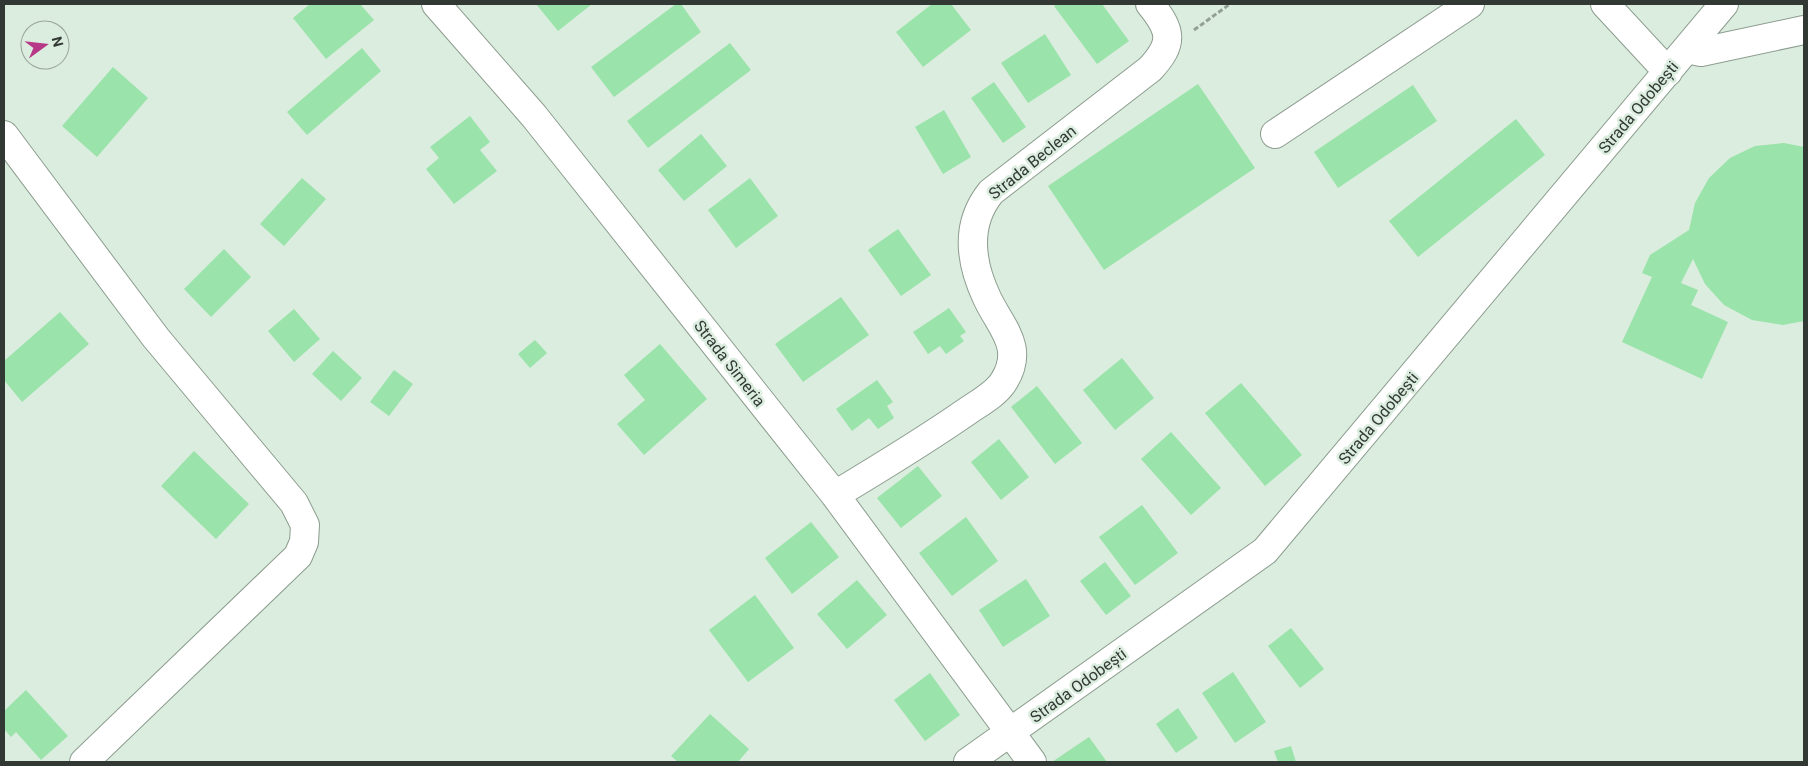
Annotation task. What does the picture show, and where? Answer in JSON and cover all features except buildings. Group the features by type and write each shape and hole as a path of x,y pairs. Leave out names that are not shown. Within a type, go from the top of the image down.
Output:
{"street":[{"path":"1150,4 1158,14 1168,36"},
{"path":"1275,134 1470,4"},
{"path":"1605,4 1668,72"},
{"name":"Strada Odobești","path":"968,762 1265,551 1724,4"},
{"name":"Strada Simeria","path":"440,5 534,116 835,495 1032,762"},
{"path":"1690,46 1696,51 1701,52 1804,30"},
{"name":"Strada Beclean","path":"835,495 959,417 1003,384 1013,358 1011,344 977,275 973,234 975,218 981,204 991,192 1150,69 1165,51 1168,36"},
{"path":"4,135 156,338 294,503 305,525 304,542 298,556 84,762"}],"path":[{"path":"1168,36 1194,30 1230,4"}]}
